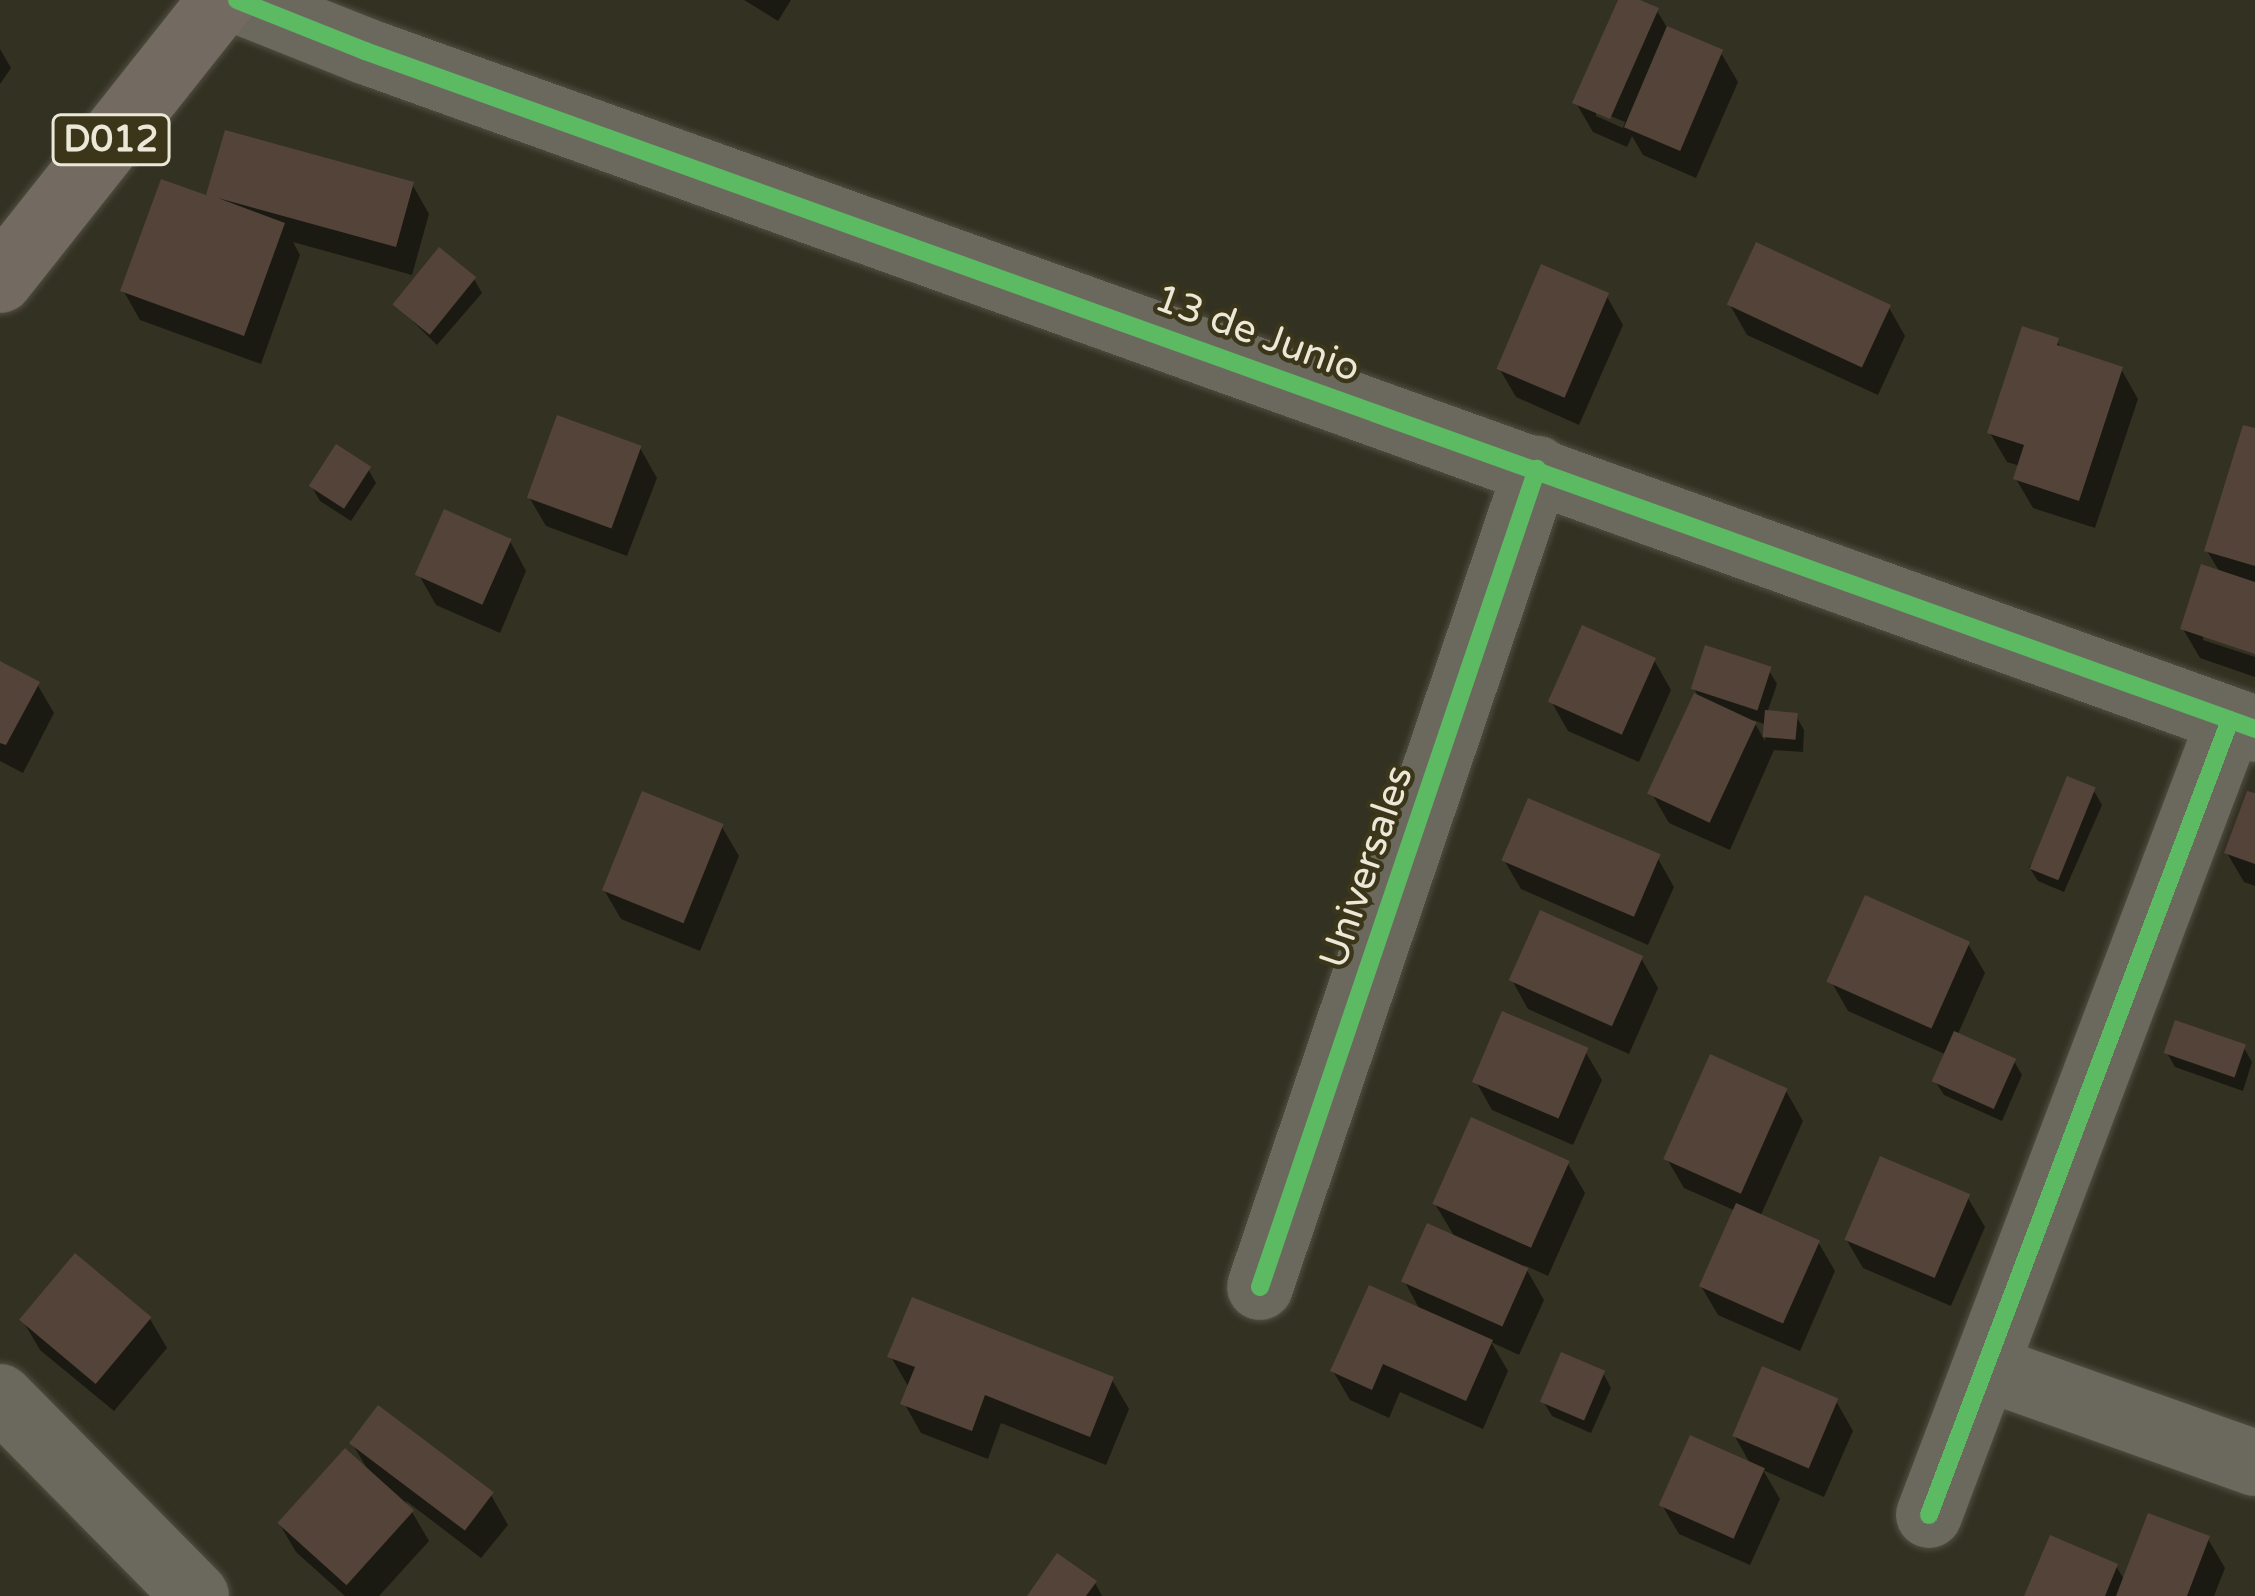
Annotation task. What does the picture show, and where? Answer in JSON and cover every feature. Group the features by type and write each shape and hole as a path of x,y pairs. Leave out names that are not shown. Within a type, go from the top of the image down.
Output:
{"main road":[{"name":"D012","path":"0,280 222,0"}],"street":[{"name":"13 de Junio","path":"237,0 365,51 2242,725"},
{"name":"Universales","path":"1260,1287 1538,469"},
{"path":"1929,1515 2242,725"},
{"path":"1987,1368 2255,1463"},
{"path":"0,1397 196,1596"}],"building":[{"path":"1618,0 1640,0 1659,8 1610,119 1572,103"},
{"path":"1667,26 1723,50 1680,151 1624,127"},
{"path":"225,130 414,182 396,247 218,198 285,223 244,336 120,291 161,179 206,195"},
{"path":"1756,242 1891,305 1862,368 1727,305"},
{"path":"439,247 476,277 430,335 392,305"},
{"path":"1541,264 1609,293 1565,398 1496,369"},
{"path":"2022,326 2059,338 2057,345 2123,367 2079,501 2013,479 2024,445 1987,433"},
{"path":"557,415 642,446 611,528 527,498"},
{"path":"2243,425 2255,428 2255,566 2204,551"},
{"path":"336,444 371,467 344,509 309,486"},
{"path":"444,509 512,539 482,605 415,575"},
{"path":"2201,564 2255,582 2255,654 2180,629"},
{"path":"1582,625 1656,658 1622,735 1548,702"},
{"path":"1705,645 1772,667 1757,710 1691,689"},
{"path":"0,661 40,682 6,745 0,743"},
{"path":"1694,693 1757,722 1710,823 1647,794"},
{"path":"1765,710 1798,713 1796,740 1763,737"},
{"path":"2067,776 2096,788 2058,880 2030,869"},
{"path":"642,791 724,824 684,923 602,890"},
{"path":"2247,791 2255,793 2255,864 2224,853"},
{"path":"1528,798 1661,854 1634,917 1501,861"},
{"path":"1865,895 1970,942 1931,1029 1826,982"},
{"path":"1540,910 1643,956 1612,1026 1509,980"},
{"path":"1502,1011 1589,1048 1558,1119 1472,1082"},
{"path":"2175,1020 2246,1044 2235,1078 2164,1053"},
{"path":"1954,1031 2016,1059 1994,1109 1932,1081"},
{"path":"1710,1054 1788,1089 1741,1194 1663,1159"},
{"path":"1471,1117 1570,1161 1531,1248 1432,1204"},
{"path":"1880,1156 1970,1194 1935,1278 1844,1240"},
{"path":"1736,1203 1820,1240 1783,1324 1699,1286"},
{"path":"1427,1223 1528,1268 1502,1327 1401,1281"},
{"path":"75,1253 152,1317 96,1384 19,1320"},
{"path":"1369,1285 1493,1340 1466,1401 1383,1364 1372,1390 1330,1371"},
{"path":"912,1297 1114,1377 1090,1437 985,1395 972,1431 900,1404 915,1367 887,1357"},
{"path":"1561,1352 1605,1371 1584,1420 1540,1402"},
{"path":"1762,1366 1838,1398 1809,1468 1732,1436"},
{"path":"378,1405 494,1492 465,1531 349,1443"},
{"path":"1690,1435 1765,1468 1734,1539 1659,1505"},
{"path":"345,1448 414,1510 347,1585 277,1523"},
{"path":"2148,1513 2210,1536 2187,1596 2116,1596"},
{"path":"2050,1535 2118,1564 2105,1596 2024,1596"},
{"path":"1057,1553 1097,1581 1086,1596 1027,1596"}],"cycle path":[{"path":"237,0 365,51 2255,729"},
{"path":"1260,1287 1537,469"},
{"path":"1929,1515 2230,720"}]}
